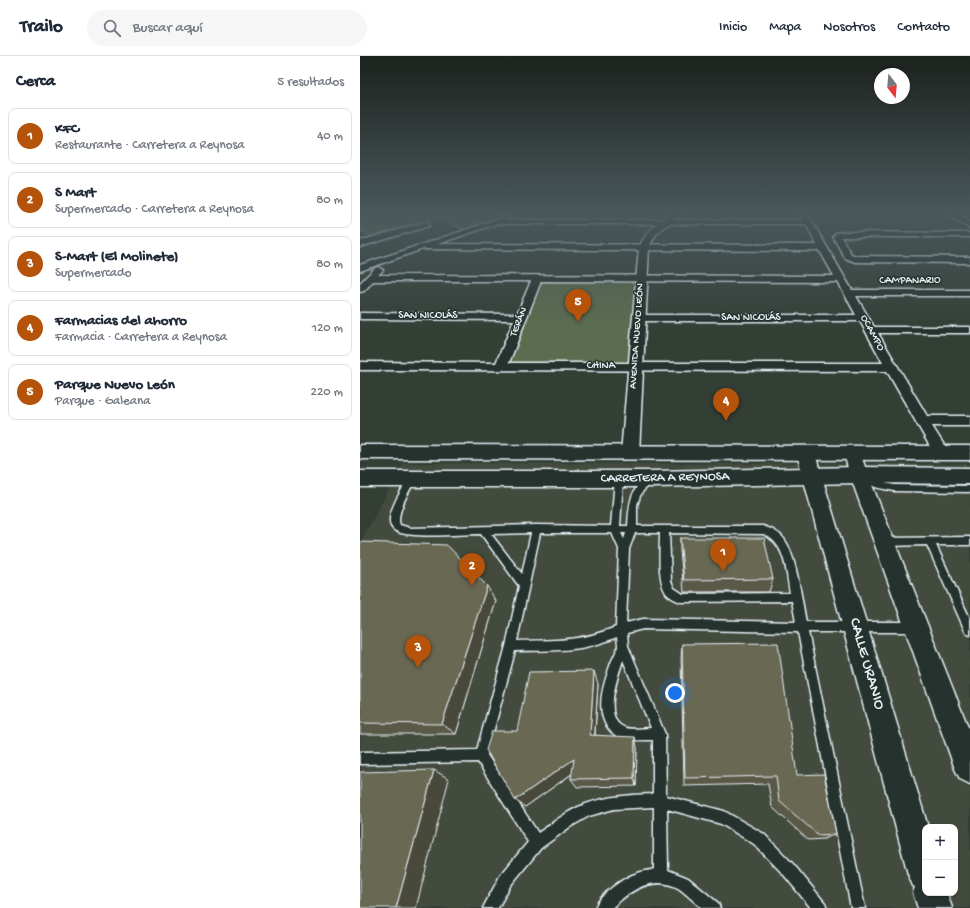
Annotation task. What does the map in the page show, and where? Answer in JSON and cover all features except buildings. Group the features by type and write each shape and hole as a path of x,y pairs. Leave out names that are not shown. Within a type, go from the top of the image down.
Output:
{"main road":[{"name":"CARRETERA A REYNOSA","path":"360,452 630,453 810,465 856,465 970,476"},
{"path":"486,479 531,469 596,463 630,453 654,464 730,477"},
{"name":"CARRETERA A REYNOSA","path":"856,465 941,453 970,453"},
{"name":"CARRETERA A REYNOSA","path":"360,478 652,479 730,477 810,465"}],"street":[{"path":"360,268 406,253"},
{"name":"AVENIDA NUEVO LEÓN","path":"630,453 643,253"},
{"name":"OCAMPO","path":"827,253 941,453"},
{"path":"846,253 848,256 855,259 970,260"},
{"path":"360,289 389,258"},
{"path":"371,278 641,277 842,279"},
{"name":"TERÁN","path":"501,366 537,278"},
{"name":"CAMPANARIO","path":"851,293 970,293"},
{"name":"SAN NICOLÁS","path":"360,316 521,317"},
{"name":"SAN NICOLÁS","path":"638,318 864,318"},
{"path":"870,330 970,330"},
{"name":"CHINA","path":"360,366 891,367"},
{"path":"923,422 970,421"},
{"name":"CALLE URANIO","path":"810,465 922,863"},
{"path":"856,465 970,769"},
{"path":"931,896 935,908"}],"lane":[{"path":"856,465 878,485 894,488 970,489"},
{"path":"412,479 395,515 394,522 396,527 410,532 536,529 763,530 772,533 779,538 787,553 858,908"},
{"path":"619,479 615,529 624,549"},
{"path":"652,479 640,489 633,505 632,530 624,549 621,629 624,646 659,734 661,875"},
{"path":"536,529 511,646 481,756 536,842"},
{"path":"484,530 524,585"},
{"path":"664,530 666,581 670,591 682,598 796,598"},
{"path":"930,541 970,630"},
{"path":"886,542 970,541"},
{"path":"511,646 572,644 587,642 600,639 621,629 643,624 856,628 917,627"},
{"path":"624,646 608,690 607,711 611,724 623,733 659,734"},
{"path":"360,758 481,756"},
{"path":"490,908 505,881 536,842 565,822 587,810 614,803 660,800 724,818 759,839 789,870 820,908"},
{"path":"602,908 617,894 638,880 661,875 683,883 712,908"}],"shaded area":[{"path":"403,463 970,464 970,908 360,908 360,543"}],"green space":[{"path":"641,277 636,366 501,366 537,278"}],"place":[{"name":"Parque Nuevo León","path":"578,322"},
{"name":"Farmacias del ahorro","path":"726,421"},
{"name":"KFC","path":"723,572"},
{"name":"S Mart","path":"472,586"},
{"name":"S-Mart (El Molinete)","path":"418,668"}]}
